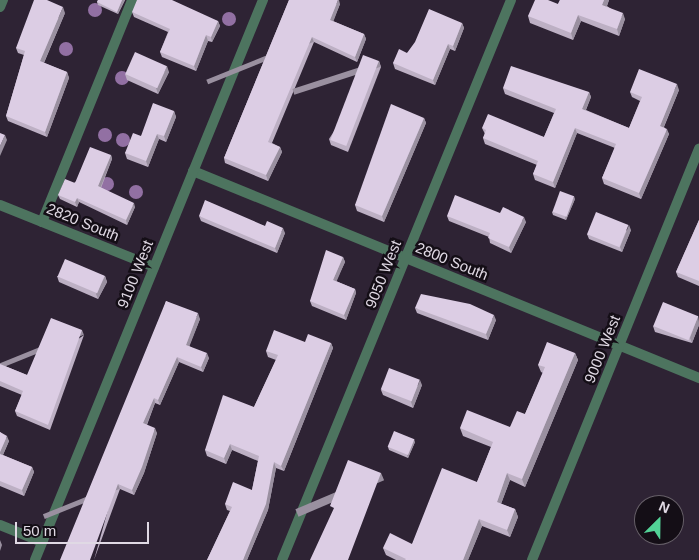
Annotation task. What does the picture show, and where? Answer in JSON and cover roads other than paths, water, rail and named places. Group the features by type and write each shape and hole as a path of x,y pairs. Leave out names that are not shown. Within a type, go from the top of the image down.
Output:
{"street":[{"path":"0,7 3,0"},
{"path":"42,222 132,0"},
{"name":"9100 West","path":"35,560 263,0"},
{"name":"9050 West","path":"282,560 511,0"},
{"name":"9000 West","path":"532,560 699,150"},
{"name":"2800 South","path":"193,172 699,378"},
{"name":"2820 South","path":"0,205 154,267"},
{"path":"0,525 42,542"}]}
